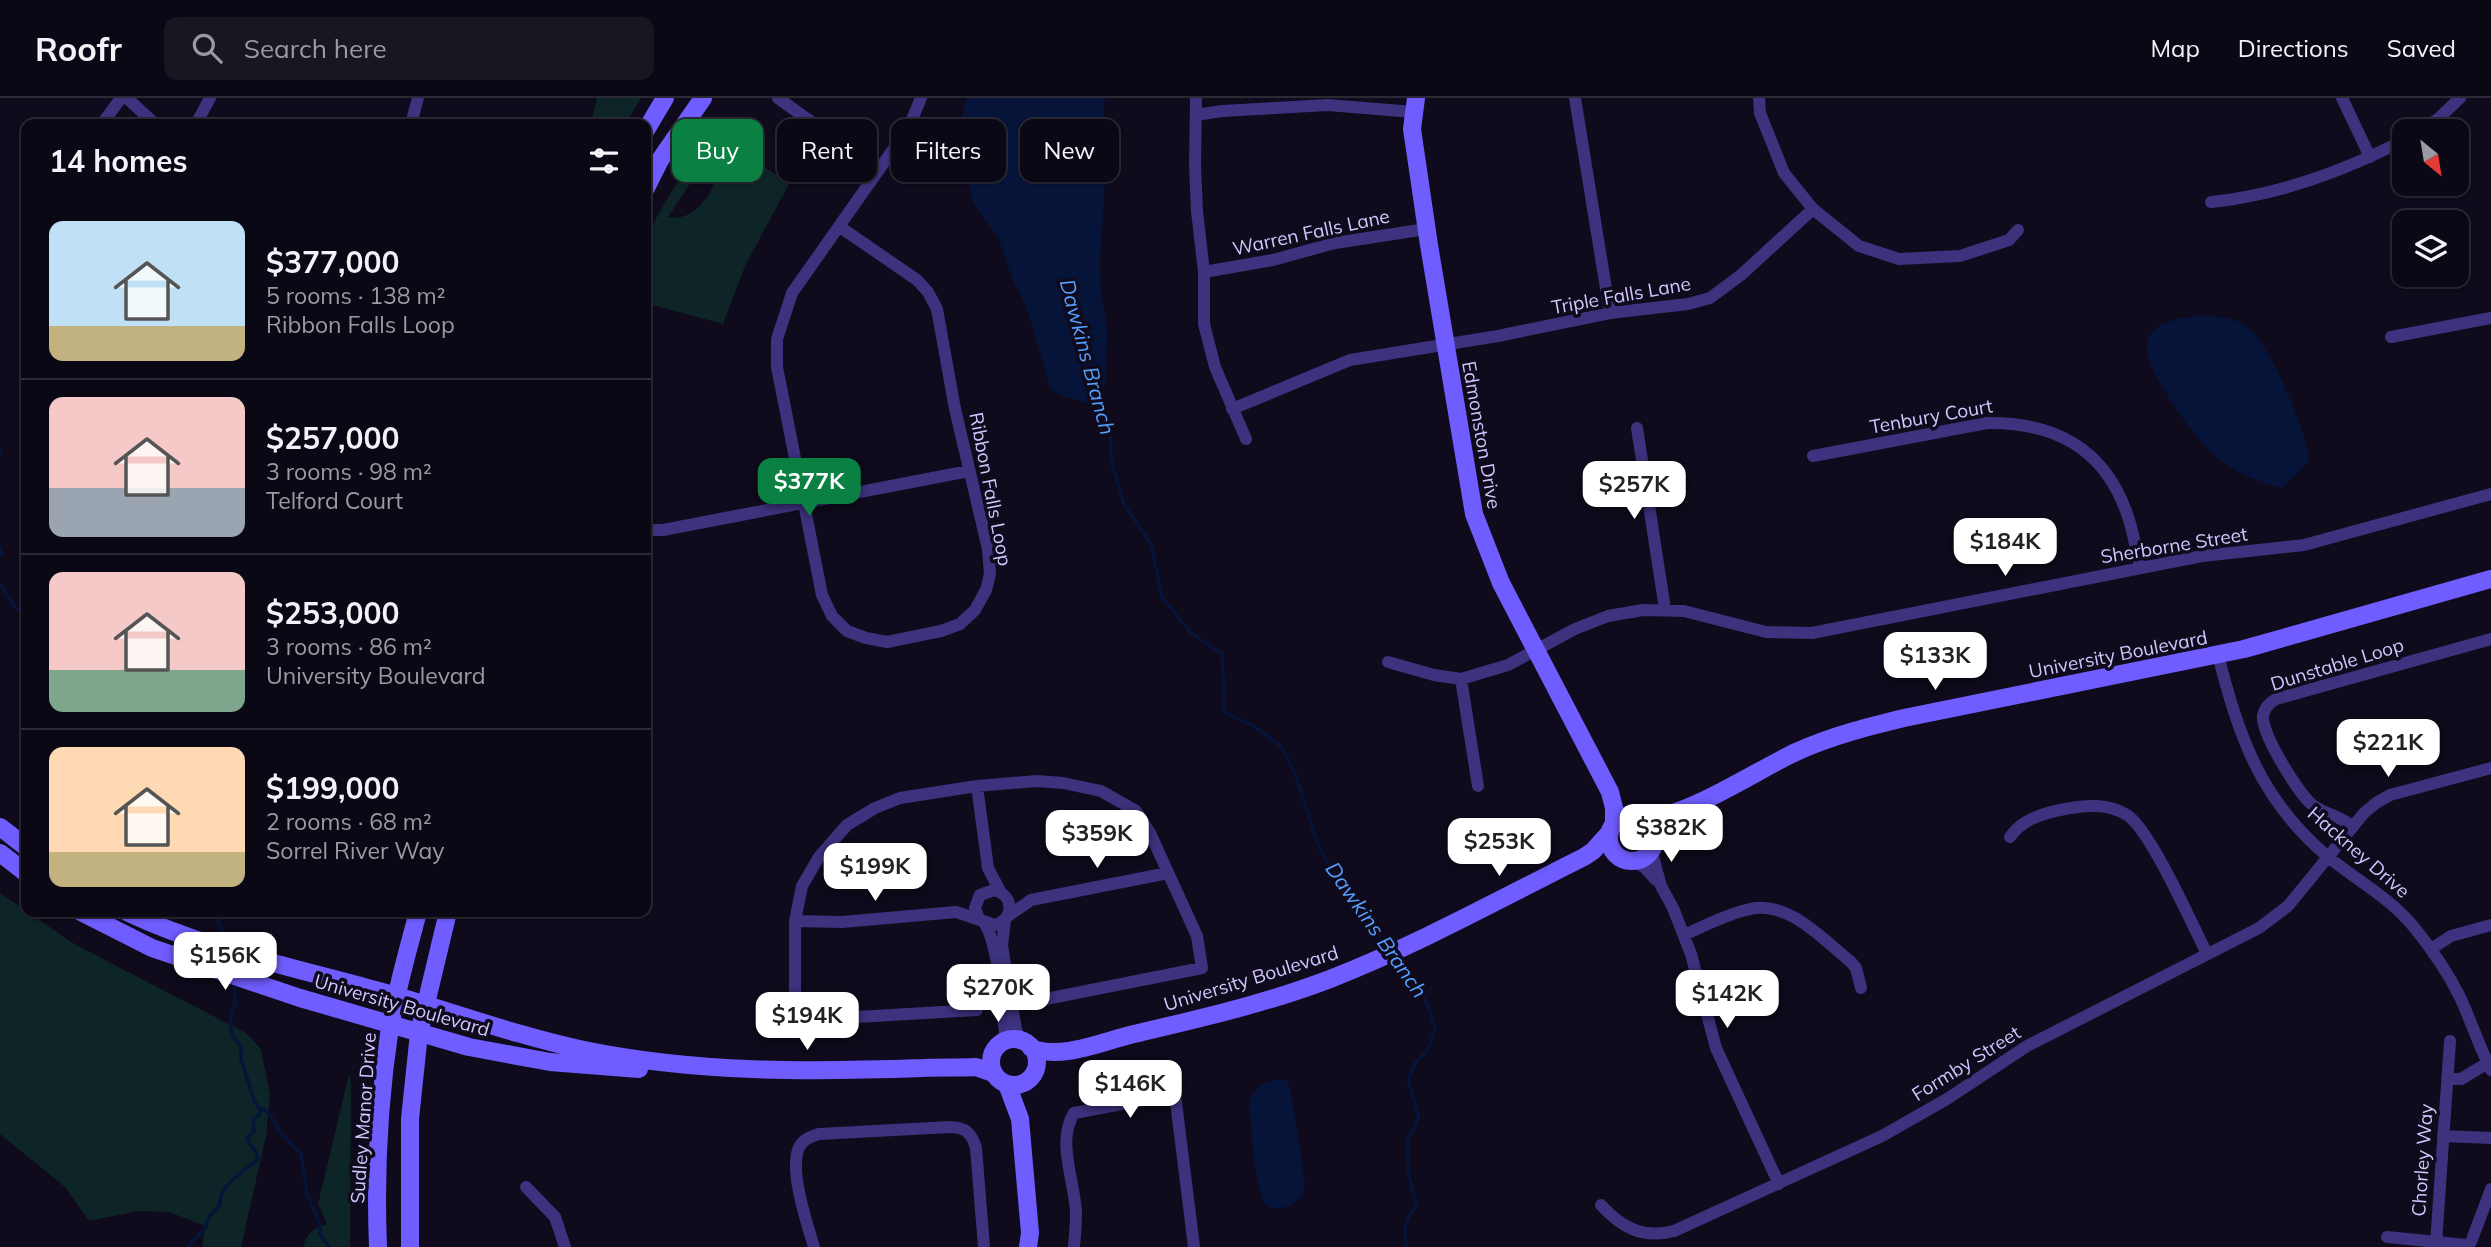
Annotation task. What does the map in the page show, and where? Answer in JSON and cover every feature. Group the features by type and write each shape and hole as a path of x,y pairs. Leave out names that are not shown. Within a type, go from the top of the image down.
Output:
{"street":[{"path":"106,119 121,98"},
{"path":"127,98 150,119"},
{"path":"199,119 210,98"},
{"path":"412,119 418,98"},
{"path":"651,122 665,98"},
{"path":"651,178 660,160 703,98"},
{"path":"778,98 807,119"},
{"name":"Ribbon Falls Loop","path":"877,169 909,127 921,98"},
{"path":"1196,98 1197,211 1204,272 1204,324 1215,367 1246,439"},
{"path":"1575,98 1610,313"},
{"path":"1759,98 1760,113 1784,173 1813,209 1859,246 1899,259 1960,256 2009,240 2018,230"},
{"path":"2342,98 2370,157"},
{"path":"2438,119 2460,98"},
{"path":"1196,115 1328,102 1415,105"},
{"name":"Edmonston Drive","path":"1415,105 1412,129 1426,229 1474,514 1501,583 1610,792 1614,813 1612,828"},
{"path":"2211,202 2269,193 2370,157 2392,146"},
{"name":"Ribbon Falls Loop","path":"840,227 917,280 937,309 955,409 988,550 990,574 986,590 975,610 960,624 941,631 887,642 847,631 832,616 822,595 777,367 777,339 792,293 869,182"},
{"name":"Triple Falls Lane","path":"1232,409 1350,360 1563,324 1610,313 1688,304 1710,298 1741,275 1813,209"},
{"name":"Warren Falls Lane","path":"1204,272 1273,260 1335,243 1426,229"},
{"path":"2391,337 2491,318"},
{"name":"Tenbury Court","path":"1813,456 1987,423 2011,422 2047,429 2079,446 2113,483 2127,513 2140,568"},
{"path":"1637,428 1665,609"},
{"path":"651,530 969,471"},
{"name":"Sherborne Street","path":"1461,679 1508,665 1575,629 1608,616 1665,609 1706,616 1766,632 1812,633 2202,556 2304,545 2491,494"},
{"name":"University Boulevard","path":"1639,817 1660,817 1681,811 1794,753 1849,732 1904,718 2218,655 2491,579"},
{"name":"Dunstable Loop","path":"2353,827 2339,815 2314,806 2298,789 2265,728 2263,715 2270,703 2276,699 2491,639"},
{"name":"Hackney Drive","path":"2218,655 2238,728 2259,774 2296,826 2329,857 2393,905 2431,949 2457,991 2490,1065"},
{"path":"1388,662 1434,675 1461,679 1478,786"},
{"name":"Formby Street","path":"1601,1205 1629,1229 1651,1234 1674,1231 1894,1129 1947,1099 2027,1046 2274,918 2288,906 2370,808 2390,795 2491,768"},
{"path":"977,1010 822,1019 808,1016 795,992 795,921 802,886 818,857 848,825 875,808 900,799 977,786 1037,781 1101,791 1136,811 1150,832 1197,936 1202,968 1041,1000"},
{"path":"977,786 988,868 1010,905 1002,946 1017,1032 1012,1045 991,1059 1020,1119"},
{"name":"Edmonston Drive","path":"1610,792 1639,817"},
{"path":"2010,837 2016,827 2028,820 2081,806 2103,806 2128,816 2145,833 2207,954"},
{"name":"University Boulevard","path":"1653,844 1665,824 1681,811"},
{"path":"1661,886 1645,868 1625,858 1610,843 1612,828 1624,817 1639,817 1653,829 1661,886 1684,935 1716,1048 1779,1184"},
{"path":"0,827 21,843"},
{"name":"University Boulevard","path":"929,1067 973,1059 1012,1045 1050,1052 1076,1049 1237,1009 1350,971 1431,934 1584,857 1593,851 1612,828"},
{"path":"1625,858 1644,857 1653,844"},
{"path":"0,853 21,869"},
{"name":"University Boulevard","path":"1584,857 1598,854 1625,858"},
{"path":"988,868 975,908 990,932 994,947 1005,1032 1012,1045 1036,1061 1020,1119 1030,1233 1028,1247"},
{"path":"795,921 842,922 956,912 995,925 1031,900 1168,873"},
{"path":"956,912 988,890 1031,900"},
{"path":"1684,935 1748,909 1773,908 1799,920 1850,961 1856,968 1861,988"},
{"name":"University Boulevard","path":"91,917 152,948 300,998 469,1047 539,1061 646,1070 685,1066"},
{"name":"University Boulevard","path":"138,917 208,943 542,1041 586,1051 685,1066 817,1072 976,1067 1000,1079"},
{"name":"Sudley Manor Drive","path":"378,1247 379,1136 391,1024 417,917"},
{"path":"410,1247 410,1119 419,1032 447,917"},
{"path":"2431,949 2451,936 2491,925"},
{"name":"Chorley Way","path":"2436,1243 2449,1041"},
{"name":"University Boulevard","path":"1031,1076 1050,1061 1076,1049"},
{"name":"Chorley Way","path":"2447,1079 2461,1079 2490,1065"},
{"path":"1000,1079 1018,1084 1031,1076"},
{"path":"1074,1247 1076,1212 1066,1135 1074,1113 1175,1094 1194,1247"},
{"path":"814,1247 802,1206 796,1163 798,1149 803,1142 819,1134 960,1127 972,1136 976,1148 984,1247"},
{"path":"2443,1136 2491,1138"},
{"path":"526,1187 555,1217 565,1247"},
{"path":"2388,1237 2467,1245 2491,1189"}],"green space":[{"path":"597,98 641,98 628,119 592,119"},
{"path":"763,166 777,176 777,182 789,184 745,266 723,324 651,304 651,228 678,182 691,182 668,217 690,214 706,199 715,182 763,182"},
{"path":"0,893 21,907 21,917 35,917 76,945 246,1033 261,1049 270,1095 266,1136 241,1247 202,1247 205,1226 169,1212 138,1211 89,1221 65,1187 0,1134"},
{"path":"349,1074 350,1247 303,1247 311,1232 327,1224 318,1204"}],"water":[{"path":"967,98 1105,98 1103,119 1020,119 1020,182 1105,182 1100,262 1101,293 1107,327 1106,382 1099,406 1062,396 1050,389 1025,304 1012,278 999,239 973,203 968,182 1006,182 1006,119 961,119"},
{"path":"2202,315 2232,320 2249,328 2268,353 2287,391 2302,432 2309,462 2282,488 2241,473 2210,451 2180,414 2155,374 2147,351 2152,332 2168,322"},
{"path":"1282,1079 1288,1081 1291,1091 1305,1182 1299,1200 1276,1209 1266,1205 1259,1186 1249,1101 1261,1085"}],"waterway":[{"name":"Dawkins Branch","path":"1098,404 1111,434 1111,460 1124,504 1151,544 1162,597 1191,633 1222,654 1225,713 1252,725 1281,746 1295,773 1319,847 1352,904 1389,948"},
{"path":"0,449 0,455"},
{"path":"0,547 0,556"},
{"path":"0,584 14,606 21,611"},
{"path":"217,917 226,942"},
{"name":"Dawkins Branch","path":"1396,957 1420,987 1435,1031 1427,1051 1416,1062 1408,1080 1419,1117 1407,1141 1409,1175 1417,1207 1406,1225 1407,1247"},
{"path":"233,981 236,1003 231,1016 231,1028 241,1047 241,1059 254,1100 258,1107 268,1112 281,1133 301,1154 307,1194 320,1225 320,1234 329,1247"},
{"path":"187,1247 206,1227 209,1217 220,1205 220,1198 227,1185 258,1159 247,1138 254,1131 253,1120 260,1114 260,1108"}]}
